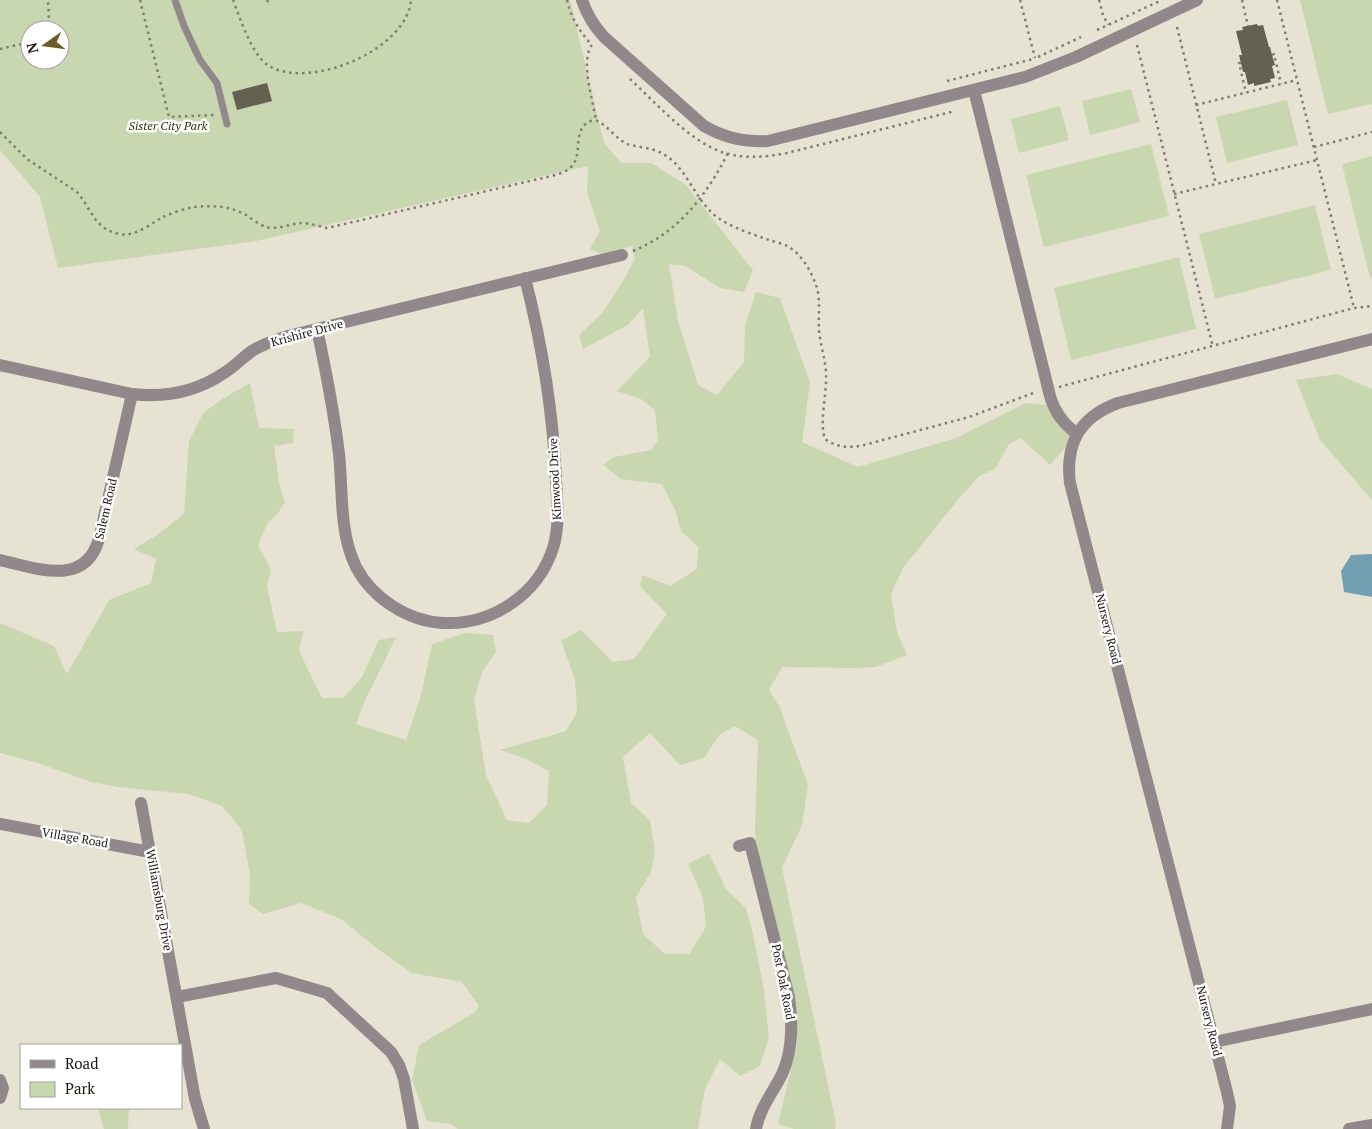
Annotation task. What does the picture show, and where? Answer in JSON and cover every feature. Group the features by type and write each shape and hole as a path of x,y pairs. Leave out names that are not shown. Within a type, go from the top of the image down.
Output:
{"street":[{"path":"582,0 587,15 604,37 704,126 718,134 750,142 768,141 974,90 1044,70 1197,0"},
{"path":"974,90 1048,389 1058,415 1077,434"},
{"name":"Krishire Drive","path":"0,365 132,394 149,396 186,392 213,380 269,342 622,255"},
{"name":"Kimwood Drive","path":"317,329 336,426 345,536 350,554 358,570 380,597 398,610 417,618 436,622 473,621 490,616 508,607 529,589 546,565 557,531 558,512 555,456 550,404 525,278"},
{"name":"Nursery Road","path":"1227,1129 1230,1106 1070,483 1068,466 1070,451 1082,426 1104,408 1372,339"},
{"name":"Salem Road","path":"0,560 62,572 73,570 85,563 93,554 100,540 132,394"},
{"name":"Williamsburg Drive","path":"141,803 195,1099 204,1129"},
{"name":"Village Road","path":"0,824 150,852"},
{"name":"Post Oak Road","path":"739,846 750,843 792,1016 792,1037 788,1058 780,1078 762,1109 756,1129"},
{"path":"176,996 276,978 327,993 391,1052 399,1065 404,1079 413,1129"},
{"path":"1214,1042 1372,1008"},
{"path":"0,1080 3,1088 0,1098"},
{"path":"1350,1129 1372,1125"}],"lane":[{"path":"175,0 184,26 200,60 217,83 227,124"}],"path":[{"path":"48,0 48,20"},
{"path":"140,0 169,117 225,115"},
{"path":"233,0 259,58 267,65 280,71 312,74 359,59 390,38 400,27 408,12 411,0"},
{"path":"567,0 570,14 592,44 588,50 587,67 596,120"},
{"path":"1020,0 1035,58"},
{"path":"1099,0 1108,25"},
{"path":"1096,30 1162,0"},
{"path":"1242,0 1248,26"},
{"path":"1277,0 1354,308"},
{"path":"1177,27 1216,184"},
{"path":"948,80 1035,58 1081,38"},
{"path":"0,49 20,44"},
{"path":"1137,45 1213,347"},
{"path":"1272,55 1274,54 1281,84"},
{"path":"1241,63 1239,63 1246,93"},
{"path":"628,77 694,136 728,153 744,156 766,157 955,111"},
{"path":"1196,105 1297,80"},
{"path":"1262,84 1263,88"},
{"path":"0,132 27,159 77,192 83,198 93,218 102,225 121,234 141,231 162,218 175,213 208,206 228,207 241,212 266,227 276,228 303,223 327,228 557,174 570,168 574,162 581,131 585,125 596,120 602,122 625,144 657,151 670,159 679,167 700,199 719,218 750,233 787,246 796,252 812,275 818,293 819,332 826,374 823,434 829,442 847,447 864,445 969,417 1048,389 1213,347 1354,308 1372,306"},
{"path":"1314,147 1372,132"},
{"path":"622,255 644,246 668,232 686,216 719,172 728,153"},
{"path":"1174,194 1317,160"}],"green space":[{"name":"Sister City Park","path":"0,0 570,0 604,143 621,163 651,163 685,184 753,270 744,292 720,288 685,266 669,264 678,321 698,385 717,395 744,362 745,326 756,292 780,298 810,383 802,442 858,467 956,438 1026,403 1062,407 1074,427 1066,447 1050,465 1021,438 1009,444 995,469 979,476 903,568 891,594 897,632 907,655 876,667 782,667 769,690 780,708 808,785 802,825 782,868 836,1123 835,1129 794,1129 778,1124 797,1045 796,1009 760,872 755,830 758,740 735,726 720,734 704,758 680,765 650,733 623,757 631,803 650,820 655,851 651,872 636,897 643,934 665,954 689,954 706,927 703,898 688,864 709,853 726,889 746,908 753,934 764,990 769,1037 760,1066 740,1076 720,1059 705,1089 698,1129 458,1129 451,1124 427,1121 412,1080 419,1045 474,1013 479,1006 462,982 412,973 379,950 341,919 301,903 263,914 249,904 250,875 242,830 222,806 188,794 118,787 91,782 38,763 0,753 0,623 54,646 67,674 109,600 151,583 156,559 134,549 157,535 184,514 189,441 203,413 250,383 259,428 294,429 293,443 274,446 279,483 285,502 278,513 267,524 258,545 271,570 267,586 277,632 303,631 299,651 322,698 343,698 362,677 379,640 396,637 364,703 356,724 406,740 421,695 432,644 465,633 493,635 496,652 482,672 474,700 486,775 507,820 529,823 547,805 549,771 524,758 500,750 566,731 577,712 575,679 561,641 581,630 613,662 634,659 667,614 640,586 642,575 670,586 697,569 698,547 681,531 676,512 662,484 621,479 603,465 614,457 651,450 658,440 655,410 641,399 617,391 650,357 643,308 628,325 583,349 579,335 603,312 635,259 632,245 606,256 590,249 600,231 587,192 588,166 256,241 58,268 40,197 0,150"},
{"path":"1300,0 1372,0 1372,104 1328,114"},
{"path":"1131,89 1140,122 1090,135 1082,101"},
{"path":"1287,100 1298,145 1227,163 1216,117"},
{"path":"1060,106 1069,140 1019,153 1011,119"},
{"path":"1151,144 1169,216 1044,247 1026,175"},
{"path":"1372,156 1372,277 1370,278 1342,164"},
{"path":"1315,205 1331,270 1215,299 1199,234"},
{"path":"1179,257 1196,329 1071,360 1054,288"},
{"path":"1337,374 1372,389 1372,500 1320,440 1296,380"},
{"path":"98,1109 129,1109 128,1129 104,1129"}],"water":[{"path":"1372,554 1372,597 1344,592 1341,571 1351,555"}],"building":[{"path":"1257,24 1258,26 1263,25 1275,65 1272,66 1275,78 1270,79 1271,82 1254,86 1254,83 1248,85 1245,72 1243,72 1239,55 1242,55 1236,31 1243,30 1242,27"},
{"path":"267,83 272,101 237,110 232,92"}]}
